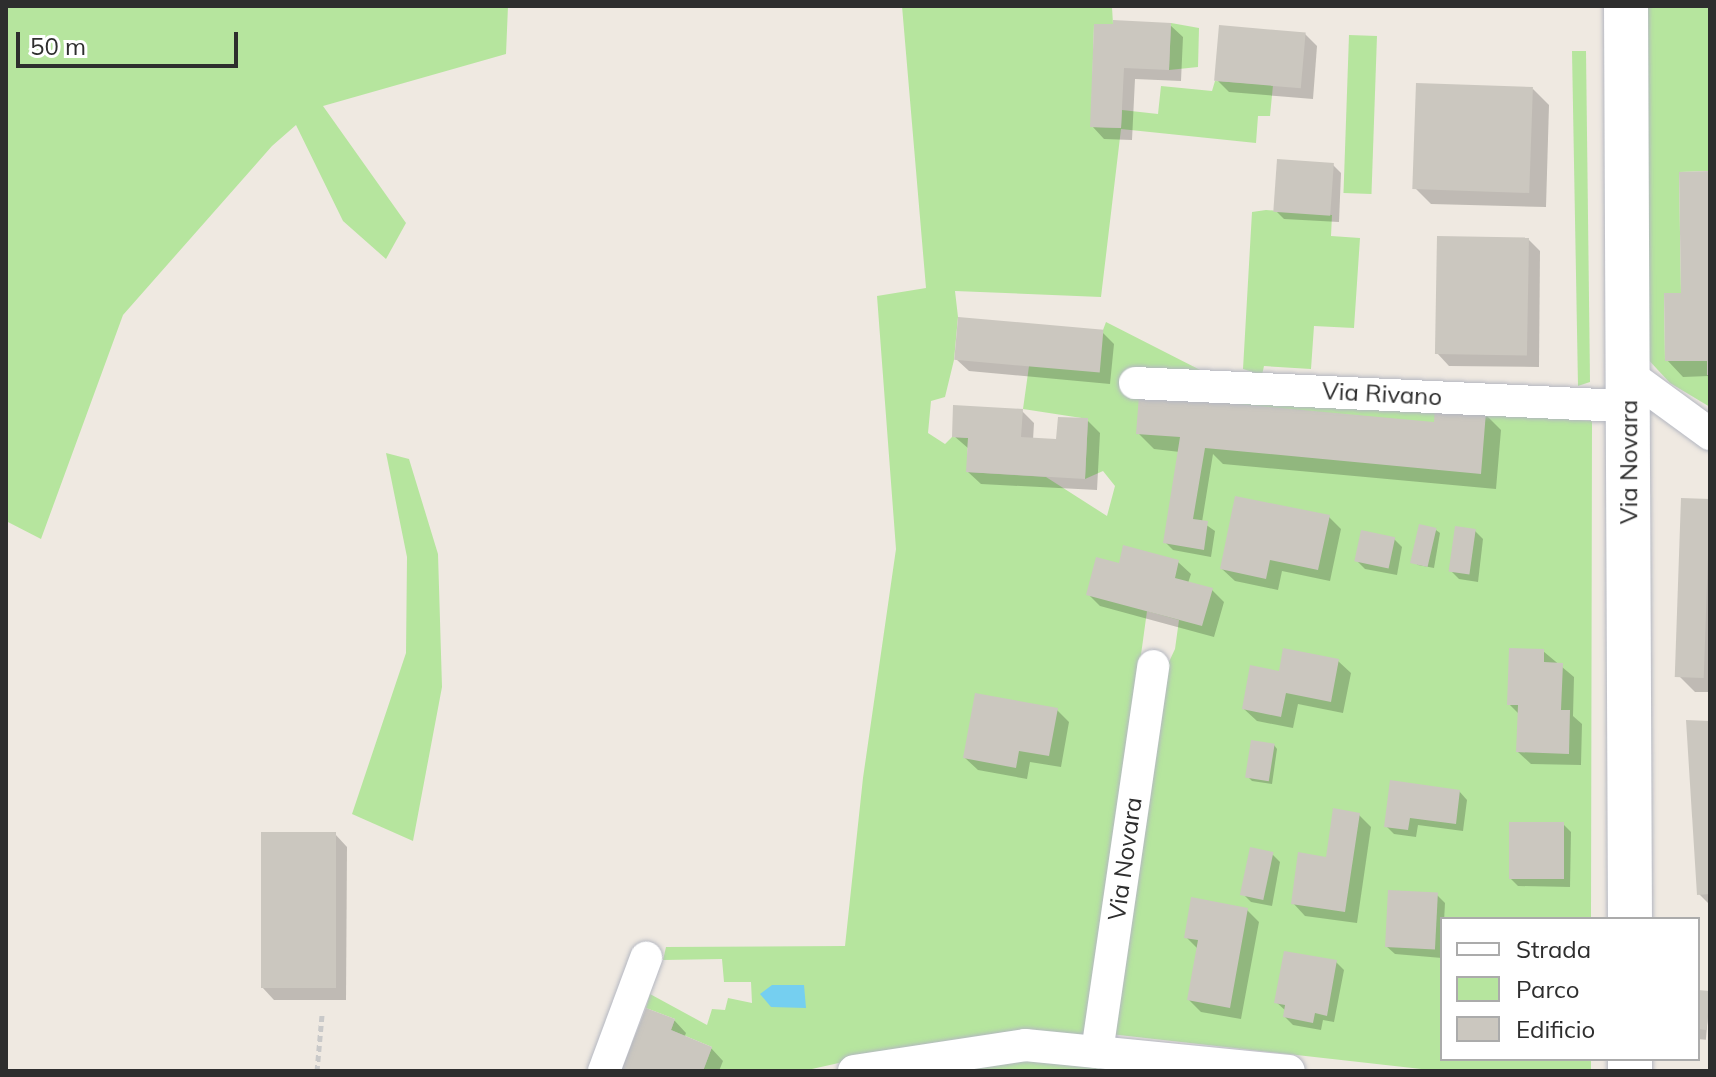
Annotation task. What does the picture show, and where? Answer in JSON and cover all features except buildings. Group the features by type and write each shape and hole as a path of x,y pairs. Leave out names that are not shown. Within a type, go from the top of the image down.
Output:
{"main road":[{"name":"Via Novara","path":"1626,6 1630,917"}],"street":[{"name":"Via Rivano","path":"1135,383 1629,390"},
{"path":"1629,390 1710,434"},
{"name":"Via Novara","path":"1097,1052 1153,666"},
{"path":"604,1071 646,958"},
{"path":"854,1071 1025,1045 1289,1071"}],"path":[{"path":"317,1071 322,1015"}],"green space":[{"path":"6,6 508,6 506,54 323,106 406,223 386,259 343,221 296,125 272,146 123,315 41,539 6,521"},
{"path":"902,6 1135,6 1112,7 1113,24 1094,24 1091,127 1121,128 1122,110 1158,114 1161,86 1212,91 1215,81 1273,85 1270,116 1258,116 1256,143 1121,129 1101,297 955,291 958,317 954,360 945,397 931,401 928,433 945,444 952,437 968,438 967,472 1046,477 1107,516 1115,486 1103,471 1085,479 1088,419 1023,409 1029,366 1103,330 1106,322 1210,375 1126,370 1123,389 1592,421 1591,917 1440,917 1440,1061 1591,1061 1591,1071 1439,1071 1110,1034 1159,683 1175,649 1179,620 1147,611 1088,1041 861,1058 803,1071 703,1071 712,1047 671,1030 675,1019 646,1008 650,994 707,1025 712,1009 725,1010 728,998 752,1003 751,982 724,982 722,959 663,960 666,947 845,946 863,778 896,549 877,296 926,288"},
{"path":"1634,6 1710,6 1710,171 1679,172 1681,293 1664,294 1665,361 1707,361 1710,407 1670,383 1644,355"},
{"path":"1171,23 1199,28 1198,67 1169,70"},
{"path":"1349,35 1377,36 1371,194 1343,193"},
{"path":"1572,51 1586,51 1590,382 1578,386"},
{"path":"1266,210 1332,215 1331,236 1360,238 1354,328 1314,326 1311,369 1264,366 1262,375 1243,369 1252,212"},
{"path":"386,453 409,459 438,554 442,687 413,841 352,814 406,653 407,557"},
{"path":"1022,1054 1154,1071 916,1071"}],"water":[{"path":"772,985 804,985 806,1008 771,1007 760,994"}]}
